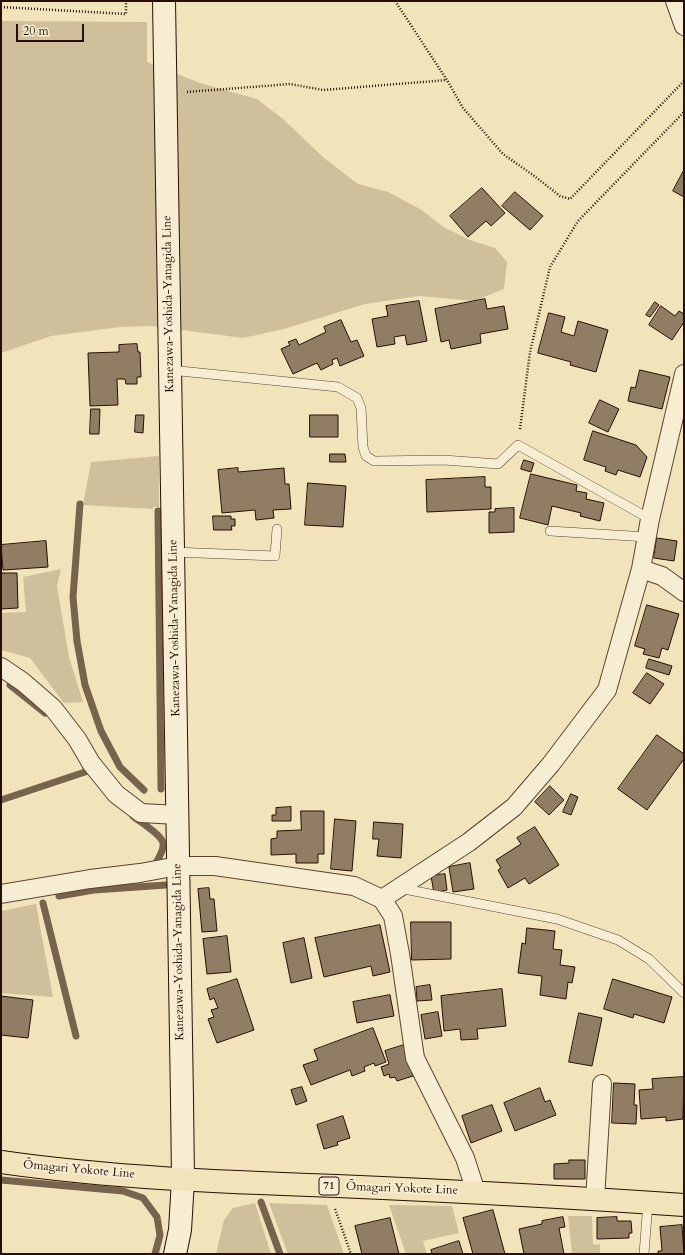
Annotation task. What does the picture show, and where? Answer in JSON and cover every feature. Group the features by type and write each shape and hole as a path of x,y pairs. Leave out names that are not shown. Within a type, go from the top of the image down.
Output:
{"main road":[{"name":"Kanezawa-Yoshida-Yanagida Line","path":"164,1 183,1180 180,1230 175,1254"},
{"name":"Ōmagari Yokote Line","path":"1,1162 36,1167 183,1180 476,1192 684,1205"}],"street":[{"path":"675,1 684,26"},
{"path":"382,899 475,837 514,807 551,764 607,690 641,568 650,519 684,374"},
{"path":"641,568 662,576 684,592"},
{"path":"1,667 23,682 53,708 77,739 90,763 116,794 140,812 178,815"},
{"path":"1,894 178,866 215,866 354,886 382,899 393,916 415,1058 464,1158 476,1192"},
{"path":"595,1200 602,1084"}],"lane":[{"path":"170,370 338,387 357,398 361,408 363,447 366,456 374,461 444,460 498,464 518,445 650,519"},
{"path":"174,552 275,556 277,529"},
{"path":"550,531 647,537"},
{"path":"398,888 557,919 618,940 649,958 684,994"},
{"path":"644,1254 648,1202"}],"path":[{"path":"1,7 126,14 126,1"},
{"path":"394,1 447,80 463,108 503,154 560,196 570,199 684,81"},
{"path":"166,93 290,84 323,90 447,80"},
{"path":"518,445 530,352 550,267 578,221 684,112"},
{"path":"326,1186 351,1254"}],"shaded area":[{"path":"1,21 147,22 147,62 200,83 257,99 283,119 324,158 358,184 388,192 420,209 445,228 470,240 495,248 507,262 504,289 474,301 419,296 365,304 284,329 243,338 151,326 120,327 51,336 1,353"},
{"path":"159,456 159,507 153,507 153,509 83,505 91,462"},
{"path":"61,569 57,586 69,657 83,702 64,703 30,658 1,650 1,613 26,612 23,577"},
{"path":"36,904 53,997 1,993 1,911"},
{"path":"255,1203 271,1254 216,1254 224,1220 233,1208"},
{"path":"269,1203 327,1205 344,1254 288,1254"},
{"path":"389,1205 452,1206 459,1233 423,1241 427,1254 406,1254"},
{"path":"568,1216 592,1216 593,1245 600,1244 600,1254 572,1254"}],"building":[{"path":"684,170 684,197 673,191"},
{"path":"482,188 505,213 491,226 486,221 468,237 450,216"},
{"path":"515,192 543,216 530,230 502,206"},
{"path":"485,299 487,309 504,306 508,329 480,334 481,343 451,349 449,340 441,342 435,309"},
{"path":"419,301 427,341 407,345 405,335 394,337 395,344 377,347 372,319 388,316 386,306"},
{"path":"655,302 659,305 650,317 646,315"},
{"path":"661,306 675,316 679,311 684,314 684,322 672,340 649,325"},
{"path":"549,313 565,317 561,332 574,336 578,321 608,330 596,372 570,365 571,362 538,353"},
{"path":"341,320 351,342 357,340 364,356 340,366 337,358 332,360 333,364 321,370 317,363 293,374 281,349 290,345 288,342 296,339 299,345 326,332 324,327"},
{"path":"137,344 138,352 140,352 141,377 137,377 137,384 126,384 125,379 117,379 118,405 90,406 88,353 119,352 119,345"},
{"path":"640,370 670,377 662,409 628,401 631,387 635,388"},
{"path":"600,400 619,409 608,432 589,423"},
{"path":"91,409 100,409 99,434 90,434"},
{"path":"136,415 144,415 143,433 135,432"},
{"path":"310,415 338,415 338,437 310,437"},
{"path":"593,431 636,445 647,457 640,477 618,470 616,475 605,471 606,467 584,460"},
{"path":"330,454 345,454 346,462 330,462"},
{"path":"524,460 534,463 531,472 521,469"},
{"path":"238,468 238,472 284,468 285,484 289,484 291,509 273,510 274,518 256,520 255,510 222,513 218,470"},
{"path":"531,474 577,485 576,491 587,493 586,499 604,503 600,521 580,516 581,513 552,506 548,525 520,518"},
{"path":"485,477 485,487 491,487 491,509 427,512 426,480"},
{"path":"308,483 346,486 343,527 305,525"},
{"path":"514,508 514,532 489,533 489,512 495,512 495,509"},
{"path":"213,516 231,516 231,519 235,519 235,526 231,526 232,530 214,530"},
{"path":"657,538 677,541 674,561 654,558"},
{"path":"46,541 48,567 3,570 1,545"},
{"path":"1,573 17,573 18,608 1,609"},
{"path":"647,605 679,614 668,650 662,648 659,658 643,654 645,649 635,646"},
{"path":"649,659 672,666 669,675 646,668"},
{"path":"647,673 664,684 650,704 633,693"},
{"path":"657,735 684,754 684,759 647,810 618,789"},
{"path":"550,786 564,800 549,815 535,802"},
{"path":"571,794 578,797 571,815 563,812"},
{"path":"291,807 291,821 272,821 272,815 276,815 276,808"},
{"path":"301,811 324,811 324,854 318,854 318,863 296,863 296,854 271,855 271,839 277,838 277,831 301,830"},
{"path":"335,819 356,821 352,871 331,869"},
{"path":"374,822 403,824 401,858 377,856 379,839 373,839"},
{"path":"535,827 559,865 529,884 525,878 508,888 498,870 501,868 496,860 521,844 517,838"},
{"path":"470,863 474,889 453,892 449,867"},
{"path":"445,874 447,890 434,893 431,876"},
{"path":"209,888 210,899 214,899 217,931 202,932 198,889"},
{"path":"411,922 451,922 451,959 412,960"},
{"path":"380,925 390,972 373,976 371,966 324,977 315,938"},
{"path":"527,928 555,931 553,949 562,950 560,965 575,967 572,983 568,982 566,999 540,995 542,976 518,973 522,943 525,944"},
{"path":"227,936 231,972 207,974 203,939"},
{"path":"304,938 312,978 291,983 283,943"},
{"path":"237,979 254,1030 217,1043 208,1019 214,1017 211,1010 218,1008 214,998 210,1000 207,989"},
{"path":"613,979 672,997 664,1023 634,1014 633,1018 604,1009"},
{"path":"430,985 432,1000 417,1001 416,987"},
{"path":"502,989 506,1026 477,1029 478,1039 461,1040 460,1029 444,1031 441,996"},
{"path":"390,995 394,1016 357,1023 353,1002"},
{"path":"1,996 33,1000 28,1038 1,1035"},
{"path":"438,1012 442,1036 425,1039 421,1015"},
{"path":"579,1013 602,1018 592,1066 569,1062"},
{"path":"373,1028 386,1062 375,1066 374,1063 364,1067 365,1071 352,1076 350,1070 311,1085 303,1065 318,1060 314,1050"},
{"path":"404,1045 413,1076 397,1081 395,1077 390,1078 389,1074 384,1076 381,1067 389,1064 385,1051"},
{"path":"684,1077 683,1119 666,1121 666,1117 641,1119 639,1090 653,1089 652,1079"},
{"path":"614,1083 635,1084 634,1105 637,1105 636,1124 612,1123"},
{"path":"302,1087 307,1101 296,1105 291,1090"},
{"path":"540,1088 545,1102 550,1100 556,1115 515,1131 504,1103"},
{"path":"492,1105 502,1131 471,1143 462,1116"},
{"path":"343,1116 350,1138 337,1142 338,1145 324,1149 317,1125"},
{"path":"569,1160 585,1160 585,1179 554,1179 554,1164 569,1163"},
{"path":"493,1210 505,1254 473,1254 463,1218"},
{"path":"563,1217 565,1227 559,1228 564,1254 524,1254 519,1229 542,1224 542,1221"},
{"path":"617,1217 617,1221 631,1221 632,1233 629,1233 629,1238 597,1239 597,1218"},
{"path":"390,1218 399,1254 362,1254 355,1226"},
{"path":"682,1225 684,1254 658,1254 658,1251 662,1251 660,1227"},
{"path":"459,1241 463,1254 432,1254 431,1250"}],"waterway":[{"path":"80,504 73,597 77,641 85,685 101,731 120,767 144,790"},
{"path":"158,511 161,789"},
{"path":"10,685 45,713"},
{"path":"1,800 85,772"},
{"path":"133,816 162,840 163,848 157,861"},
{"path":"59,896 94,890 166,885"},
{"path":"43,903 76,1036"},
{"path":"1,1180 123,1191 143,1198 157,1217 160,1235 155,1254"},
{"path":"261,1202 280,1254"}]}
